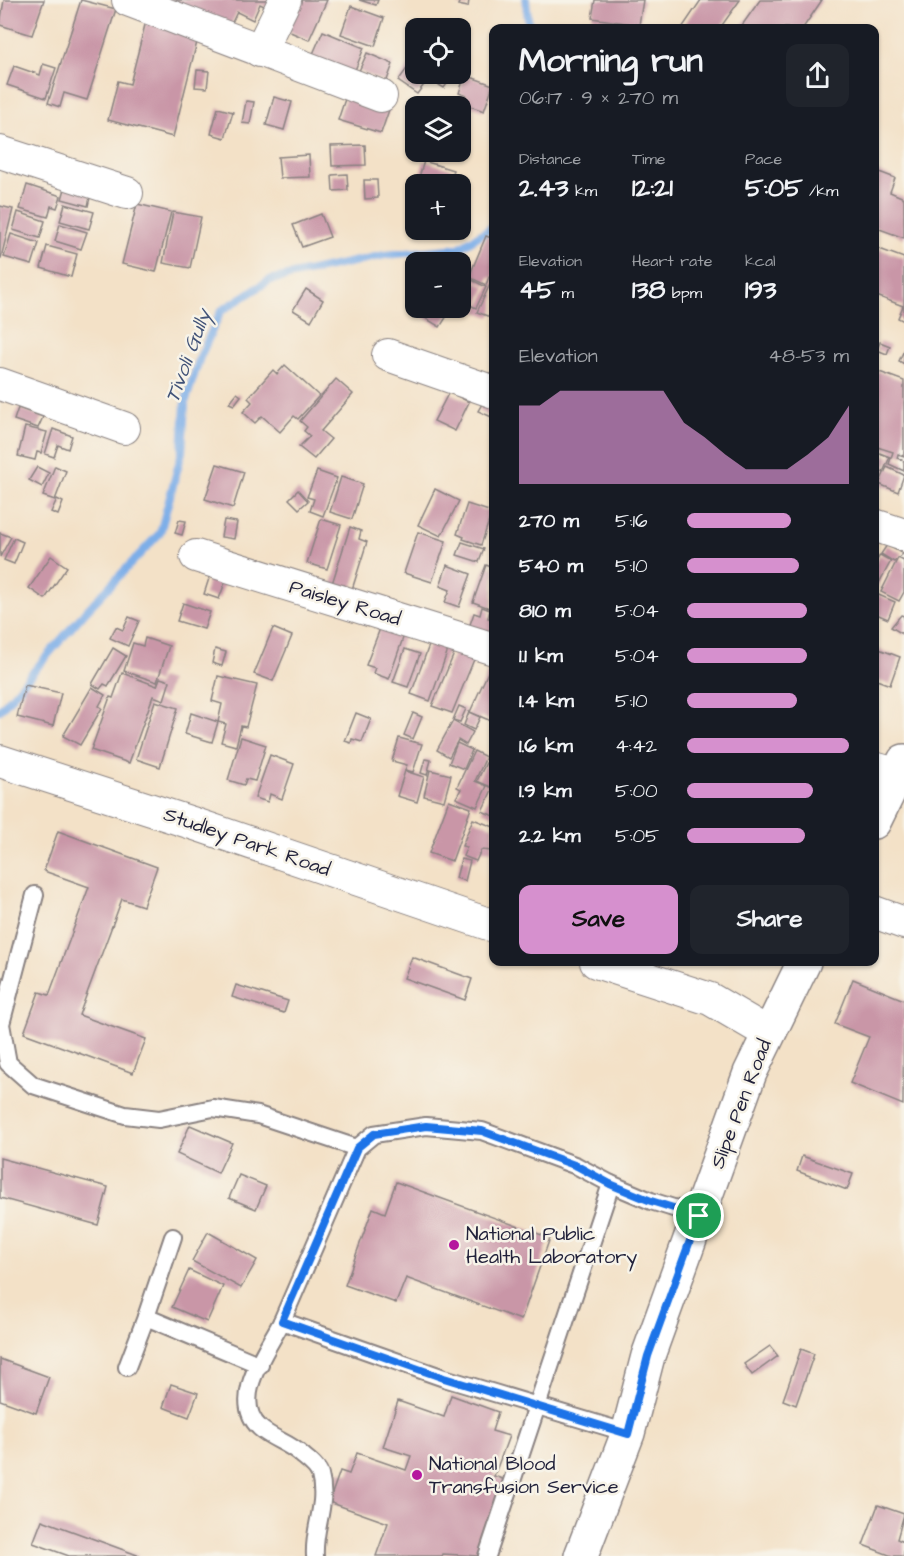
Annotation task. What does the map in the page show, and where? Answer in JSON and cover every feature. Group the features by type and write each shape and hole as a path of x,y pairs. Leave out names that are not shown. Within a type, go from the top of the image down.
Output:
{"street":[{"path":"128,0 381,96"},
{"path":"260,51 285,0"},
{"path":"0,152 127,193"},
{"path":"387,355 489,390"},
{"path":"0,384 124,428"},
{"path":"879,527 904,536"},
{"name":"Paisley Road","path":"196,556 489,647"},
{"name":"Studley Park Road","path":"0,761 195,824 489,924"},
{"path":"879,807 892,768"},
{"path":"879,914 904,923"},
{"path":"608,966 710,999 768,1032"},
{"name":"Slipe Pen Road","path":"581,1556 628,1434 648,1356 750,1073 802,966"}],"lane":[{"path":"34,895 1,1024 8,1063 33,1085 125,1115 159,1119 213,1108 258,1115 357,1148"},
{"path":"315,1556 324,1505 320,1472 299,1452 260,1428 248,1413 246,1393 282,1321 357,1148 374,1134 426,1126 482,1131 577,1166 610,1184 651,1201 699,1216"},
{"path":"488,1556 610,1184"},
{"path":"127,1367 173,1237"},
{"path":"146,1317 260,1365"},
{"path":"282,1321 536,1407 628,1434"}],"building":[{"path":"4,0 44,0 32,35 0,25"},
{"path":"81,0 116,9 87,100 64,93 60,107 48,103"},
{"path":"162,0 279,0 274,11 260,4 253,20 237,12 228,31"},
{"path":"294,0 327,0 309,40 281,28"},
{"path":"359,0 378,0 376,5"},
{"path":"460,0 469,0 468,7 458,5"},
{"path":"595,0 643,0 639,24 592,18"},
{"path":"701,0 740,0 723,24 685,24"},
{"path":"760,0 822,0 806,24 743,24"},
{"path":"351,6 384,18 375,46 341,34"},
{"path":"146,21 199,34 173,137 108,120 118,81 130,84"},
{"path":"323,31 364,48 351,80 309,63"},
{"path":"367,53 393,64 386,83 359,71"},
{"path":"43,64 56,68 46,98 7,85 14,66 40,75"},
{"path":"197,70 209,71 207,88 195,87"},
{"path":"405,71 405,84 424,84 417,94 398,81"},
{"path":"471,77 489,84 489,97 484,111 471,106 471,96 459,93 462,84 471,84"},
{"path":"347,93 390,107 381,133 338,120"},
{"path":"274,97 292,102 284,130 266,125"},
{"path":"246,101 254,102 250,124 242,123"},
{"path":"218,108 233,112 225,138 211,134"},
{"path":"365,145 366,165 332,166 331,146"},
{"path":"309,155 310,177 280,178 278,157"},
{"path":"424,162 453,170 452,174 420,174"},
{"path":"879,172 895,178 890,192 904,198 904,238 879,229"},
{"path":"347,174 348,190 333,191 332,175"},
{"path":"364,180 377,180 378,198 365,199"},
{"path":"67,182 92,189 88,206 62,199"},
{"path":"27,185 61,196 57,208 51,206 48,217 20,209"},
{"path":"65,204 94,212 89,229 60,221"},
{"path":"137,204 171,212 156,272 122,264"},
{"path":"0,206 13,209 1,258 0,258"},
{"path":"18,212 45,221 40,238 13,230"},
{"path":"173,212 201,217 190,268 163,263"},
{"path":"321,214 330,237 302,247 293,225"},
{"path":"60,224 87,232 81,249 55,241"},
{"path":"11,234 39,243 32,265 4,257"},
{"path":"486,236 489,237 489,277 486,285 471,278 471,272"},
{"path":"47,246 77,254 71,277 41,268"},
{"path":"879,249 904,258 904,321 898,318 903,306 879,297"},
{"path":"472,280 486,287 476,308 471,306"},
{"path":"489,286 489,317 477,312"},
{"path":"306,289 323,300 311,321 293,310"},
{"path":"425,318 446,318 440,327"},
{"path":"880,342 890,346 887,354 879,351"},
{"path":"904,350 904,364 899,361"},
{"path":"285,365 319,396 298,419 294,416 280,432 262,416 255,423 243,412 252,402 248,398 273,370 277,374"},
{"path":"879,372 904,381 904,456 898,454 897,458 904,461 904,471 889,464 893,452 879,448"},
{"path":"336,379 353,394 321,431 331,439 314,459 299,447 310,436 304,431 307,427 300,421"},
{"path":"449,392 469,402 455,431 434,421"},
{"path":"237,393 241,396 234,405 229,403"},
{"path":"489,400 489,416 478,411 482,404"},
{"path":"18,408 43,417 38,428 14,420"},
{"path":"25,427 47,432 41,453 37,452 35,460 18,456"},
{"path":"53,429 72,436 68,449 58,445 54,457 45,454"},
{"path":"879,453 890,457 883,472 879,470"},
{"path":"217,464 244,472 233,508 205,499"},
{"path":"55,466 66,471 55,500 43,496"},
{"path":"37,467 49,473 42,487 29,480"},
{"path":"887,467 904,475 898,492 879,484"},
{"path":"317,471 337,478 323,516 310,511 314,499 307,497"},
{"path":"341,477 363,484 352,519 330,512"},
{"path":"435,489 459,501 441,536 418,525"},
{"path":"298,490 308,501 299,509 289,499"},
{"path":"57,499 63,502 58,515 51,512"},
{"path":"467,504 489,511 489,521 481,545 463,539 464,537 457,534"},
{"path":"321,519 341,525 327,569 307,563"},
{"path":"179,520 186,521 182,535 175,533"},
{"path":"224,520 237,522 234,539 221,537"},
{"path":"350,527 361,531 359,539 367,542 350,596 330,590"},
{"path":"418,532 446,541 432,582 404,573"},
{"path":"0,533 11,537 0,557"},
{"path":"14,538 23,542 14,564 4,560"},
{"path":"462,542 484,549 479,562 457,555"},
{"path":"887,545 903,554 894,562 881,554"},
{"path":"880,555 891,561 879,583"},
{"path":"51,556 67,567 45,599 29,588"},
{"path":"898,558 904,561 904,592 899,601 881,592"},
{"path":"447,565 471,574 459,607 445,602 450,590 440,586"},
{"path":"486,565 489,566 489,608 473,602"},
{"path":"213,566 229,572 219,599 204,594"},
{"path":"879,595 895,602 888,619 879,615"},
{"path":"183,603 210,612 204,629 177,621"},
{"path":"482,607 489,610 489,640 467,633 474,613 480,615"},
{"path":"901,615 904,616 904,635 891,627"},
{"path":"129,617 139,621 128,646 110,638 116,627 123,630"},
{"path":"381,626 404,635 389,679 373,673 375,668 366,665"},
{"path":"273,628 292,636 273,681 254,674"},
{"path":"145,638 169,646 157,682 124,671 133,643 143,646"},
{"path":"431,640 449,647 430,701 411,694"},
{"path":"113,648 126,656 108,686 104,684 100,689 92,684"},
{"path":"215,649 226,652 222,666 212,663"},
{"path":"405,649 420,654 408,687 393,682"},
{"path":"456,649 475,657 452,713 432,706"},
{"path":"879,649 900,657 890,685 879,681"},
{"path":"489,670 489,720 470,712"},
{"path":"122,673 157,686 160,678 170,681 164,700 153,696 129,763 91,750 110,697 113,698"},
{"path":"218,676 257,685 246,727 241,726 236,746 221,742 226,724 218,722 222,704 212,701"},
{"path":"25,685 61,693 53,726 17,717"},
{"path":"92,687 105,695 99,706 102,708 80,745 63,736"},
{"path":"155,701 178,708 160,767 136,759"},
{"path":"459,706 466,709 460,722 453,720"},
{"path":"469,712 480,717 474,730 464,725"},
{"path":"191,713 218,722 212,742 185,734"},
{"path":"356,713 371,719 362,742 352,739 351,743 345,741"},
{"path":"413,713 422,717 413,739 404,735"},
{"path":"453,721 473,732 466,745 458,740 449,757 437,750"},
{"path":"241,737 266,745 255,781 246,779 244,785 228,780"},
{"path":"399,738 422,744 413,772 405,770 407,765 392,761"},
{"path":"457,743 472,750 464,769 449,763"},
{"path":"474,751 486,757 475,781 487,786 477,807 456,798 461,789 457,787"},
{"path":"270,755 294,764 282,799 270,794 268,802 255,798"},
{"path":"425,759 431,760 427,775 421,773"},
{"path":"486,763 489,764 489,786 477,781"},
{"path":"430,770 451,775 444,801 424,796"},
{"path":"405,771 424,777 417,802 397,796"},
{"path":"489,796 489,814 482,811"},
{"path":"449,800 471,808 452,861 429,853"},
{"path":"473,819 489,825 489,851 481,850 476,861 463,856 467,847 462,846"},
{"path":"58,831 157,867 143,906 122,899 79,1015 146,1039 133,1073 24,1033 39,992 49,995 89,887 44,871"},
{"path":"461,859 470,861 465,881 456,878"},
{"path":"412,957 472,979 465,1000 404,978"},
{"path":"853,979 904,1000 903,1105 850,1083 869,1037 835,1024"},
{"path":"236,985 288,1001 284,1013 232,997"},
{"path":"190,1125 232,1143 218,1173 177,1154"},
{"path":"802,1156 853,1174 847,1190 797,1171"},
{"path":"0,1158 108,1187 98,1225 0,1198"},
{"path":"239,1175 266,1186 256,1209 229,1198"},
{"name":"National Public Health Laboratory","path":"396,1182 550,1238 521,1320 406,1278 396,1303 345,1285 373,1208 385,1213"},
{"path":"208,1232 257,1260 241,1288 192,1261"},
{"path":"189,1270 223,1286 207,1322 172,1307"},
{"path":"770,1346 778,1356 752,1375 744,1364"},
{"path":"801,1349 814,1354 796,1405 783,1400"},
{"path":"0,1359 49,1377 36,1413 0,1400"},
{"path":"171,1384 198,1393 189,1417 163,1407"},
{"name":"National Blood Transfusion Service","path":"451,1395 498,1412 492,1431 509,1436 494,1476 505,1480 478,1556 443,1554 442,1556 376,1556 388,1523 329,1502 340,1471 349,1474 357,1453 406,1470 411,1456 383,1447 398,1401 444,1417"},
{"path":"878,1505 904,1514 897,1539 904,1542 904,1556 892,1556 863,1545"},
{"path":"42,1520 140,1556 69,1556 33,1543"}],"waterway":[{"name":"Tivoli Gully","path":"526,0 529,24"},
{"name":"Tivoli Gully","path":"0,710 86,611 160,533 182,452 185,403 200,357 221,311 270,280 385,255 459,248 489,229"}],"place":[{"name":"National Public Health Laboratory","path":"454,1245"},
{"name":"National Blood Transfusion Service","path":"417,1475"}],"route":[{"path":"426,1126 482,1131 577,1166 610,1184 651,1201 699,1216 648,1356 628,1434 444,1378 282,1321 357,1148 374,1134 426,1126"}]}
